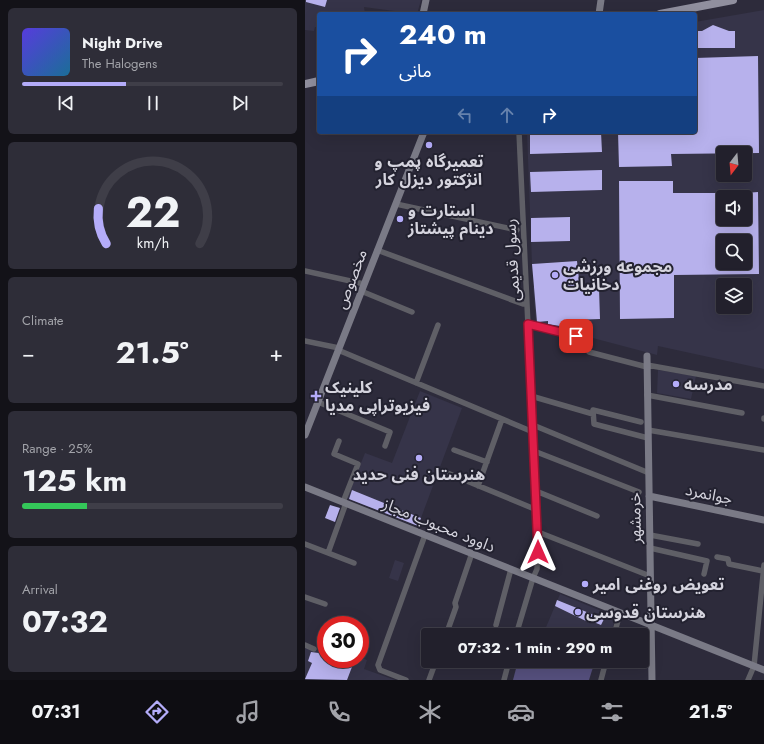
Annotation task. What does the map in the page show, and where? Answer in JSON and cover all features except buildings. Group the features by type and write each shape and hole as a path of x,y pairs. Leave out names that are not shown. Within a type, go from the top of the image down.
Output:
{"main road":[{"path":"423,12 426,0"},
{"path":"599,12 601,0"},
{"path":"670,12 733,0"},
{"path":"305,84 317,81"},
{"name":"مخصوص","path":"305,435 423,134"},
{"name":"خرمشهر","path":"647,356 652,680"},
{"name":"داوود محبوب مجاز","path":"305,487 764,670"},
{"name":"جوانمرد","path":"649,496 764,520"}],"street":[{"name":"رسول قدیمی","path":"518,628 537,569 538,532 519,134"},
{"path":"395,204 517,230"},
{"path":"377,250 523,304"},
{"path":"305,270 364,284"},
{"path":"361,291 413,312"},
{"path":"528,324 576,336"},
{"path":"417,383 438,325"},
{"path":"305,341 339,349 533,432"},
{"path":"589,352 647,366 764,386"},
{"path":"647,395 742,412"},
{"path":"531,396 593,414"},
{"path":"318,402 391,432 385,446"},
{"path":"641,422 593,410 593,424 648,438"},
{"path":"478,486 502,419"},
{"path":"533,425 649,473"},
{"path":"648,430 764,450"},
{"path":"328,553 358,464 334,454 339,441"},
{"path":"453,450 487,462"},
{"path":"534,451 639,492"},
{"path":"445,472 537,510"},
{"path":"536,491 597,516"},
{"path":"538,532 650,576"},
{"path":"406,680 380,670 378,665 425,535"},
{"path":"650,535 699,544"},
{"path":"305,544 354,563"},
{"path":"650,548 707,561 703,574"},
{"path":"448,628 456,606 455,603 472,553"},
{"path":"717,557 727,559 729,564 764,568 755,666 748,680"},
{"path":"496,625 511,569"},
{"path":"305,597 325,604"},
{"path":"616,628 620,613"},
{"path":"305,645 314,648"},
{"path":"429,680 433,668"},
{"path":"504,680 507,668"},
{"path":"601,680 604,668"}],"shaded area":[{"path":"305,0 421,0 418,12 402,12 364,7 365,12 317,12 317,28 315,27 314,31 305,30"},
{"path":"764,10 764,369 658,346 657,355 536,323 533,287 579,286 577,261 532,264 527,134 697,134 697,22"},
{"name":"مدرسه","path":"658,370 696,376 691,399 657,393"},
{"name":"هنرستان فنی حدید","path":"420,391 462,408 418,526 347,498 365,453 392,463"},
{"path":"395,560 404,563 398,581 389,578"},
{"name":"هنرستان قدوسی","path":"560,594 616,617 612,628 546,628"},
{"path":"305,648 317,650 317,668 364,668 395,680 305,680"},
{"path":"516,668 593,668 589,680 513,680"}],"place":[{"name":"تعمیرگاه پمپ و انژکتور دیزل کار","path":"429,145"},
{"name":"استارت و دینام پیشتاز","path":"400,219"},
{"name":"مجموعه ورزشی دخانیات","path":"555,275"},
{"name":"مدرسه","path":"676,384"},
{"name":"کلینیک فیزیوتراپی مدیا","path":"316,396"},
{"name":"هنرستان فنی حدید","path":"419,458"},
{"name":"تعویض روغنی امیر","path":"585,584"},
{"name":"هنرستان قدوسی","path":"578,612"}],"route":[{"path":"538,552 528,324 576,336"}]}
